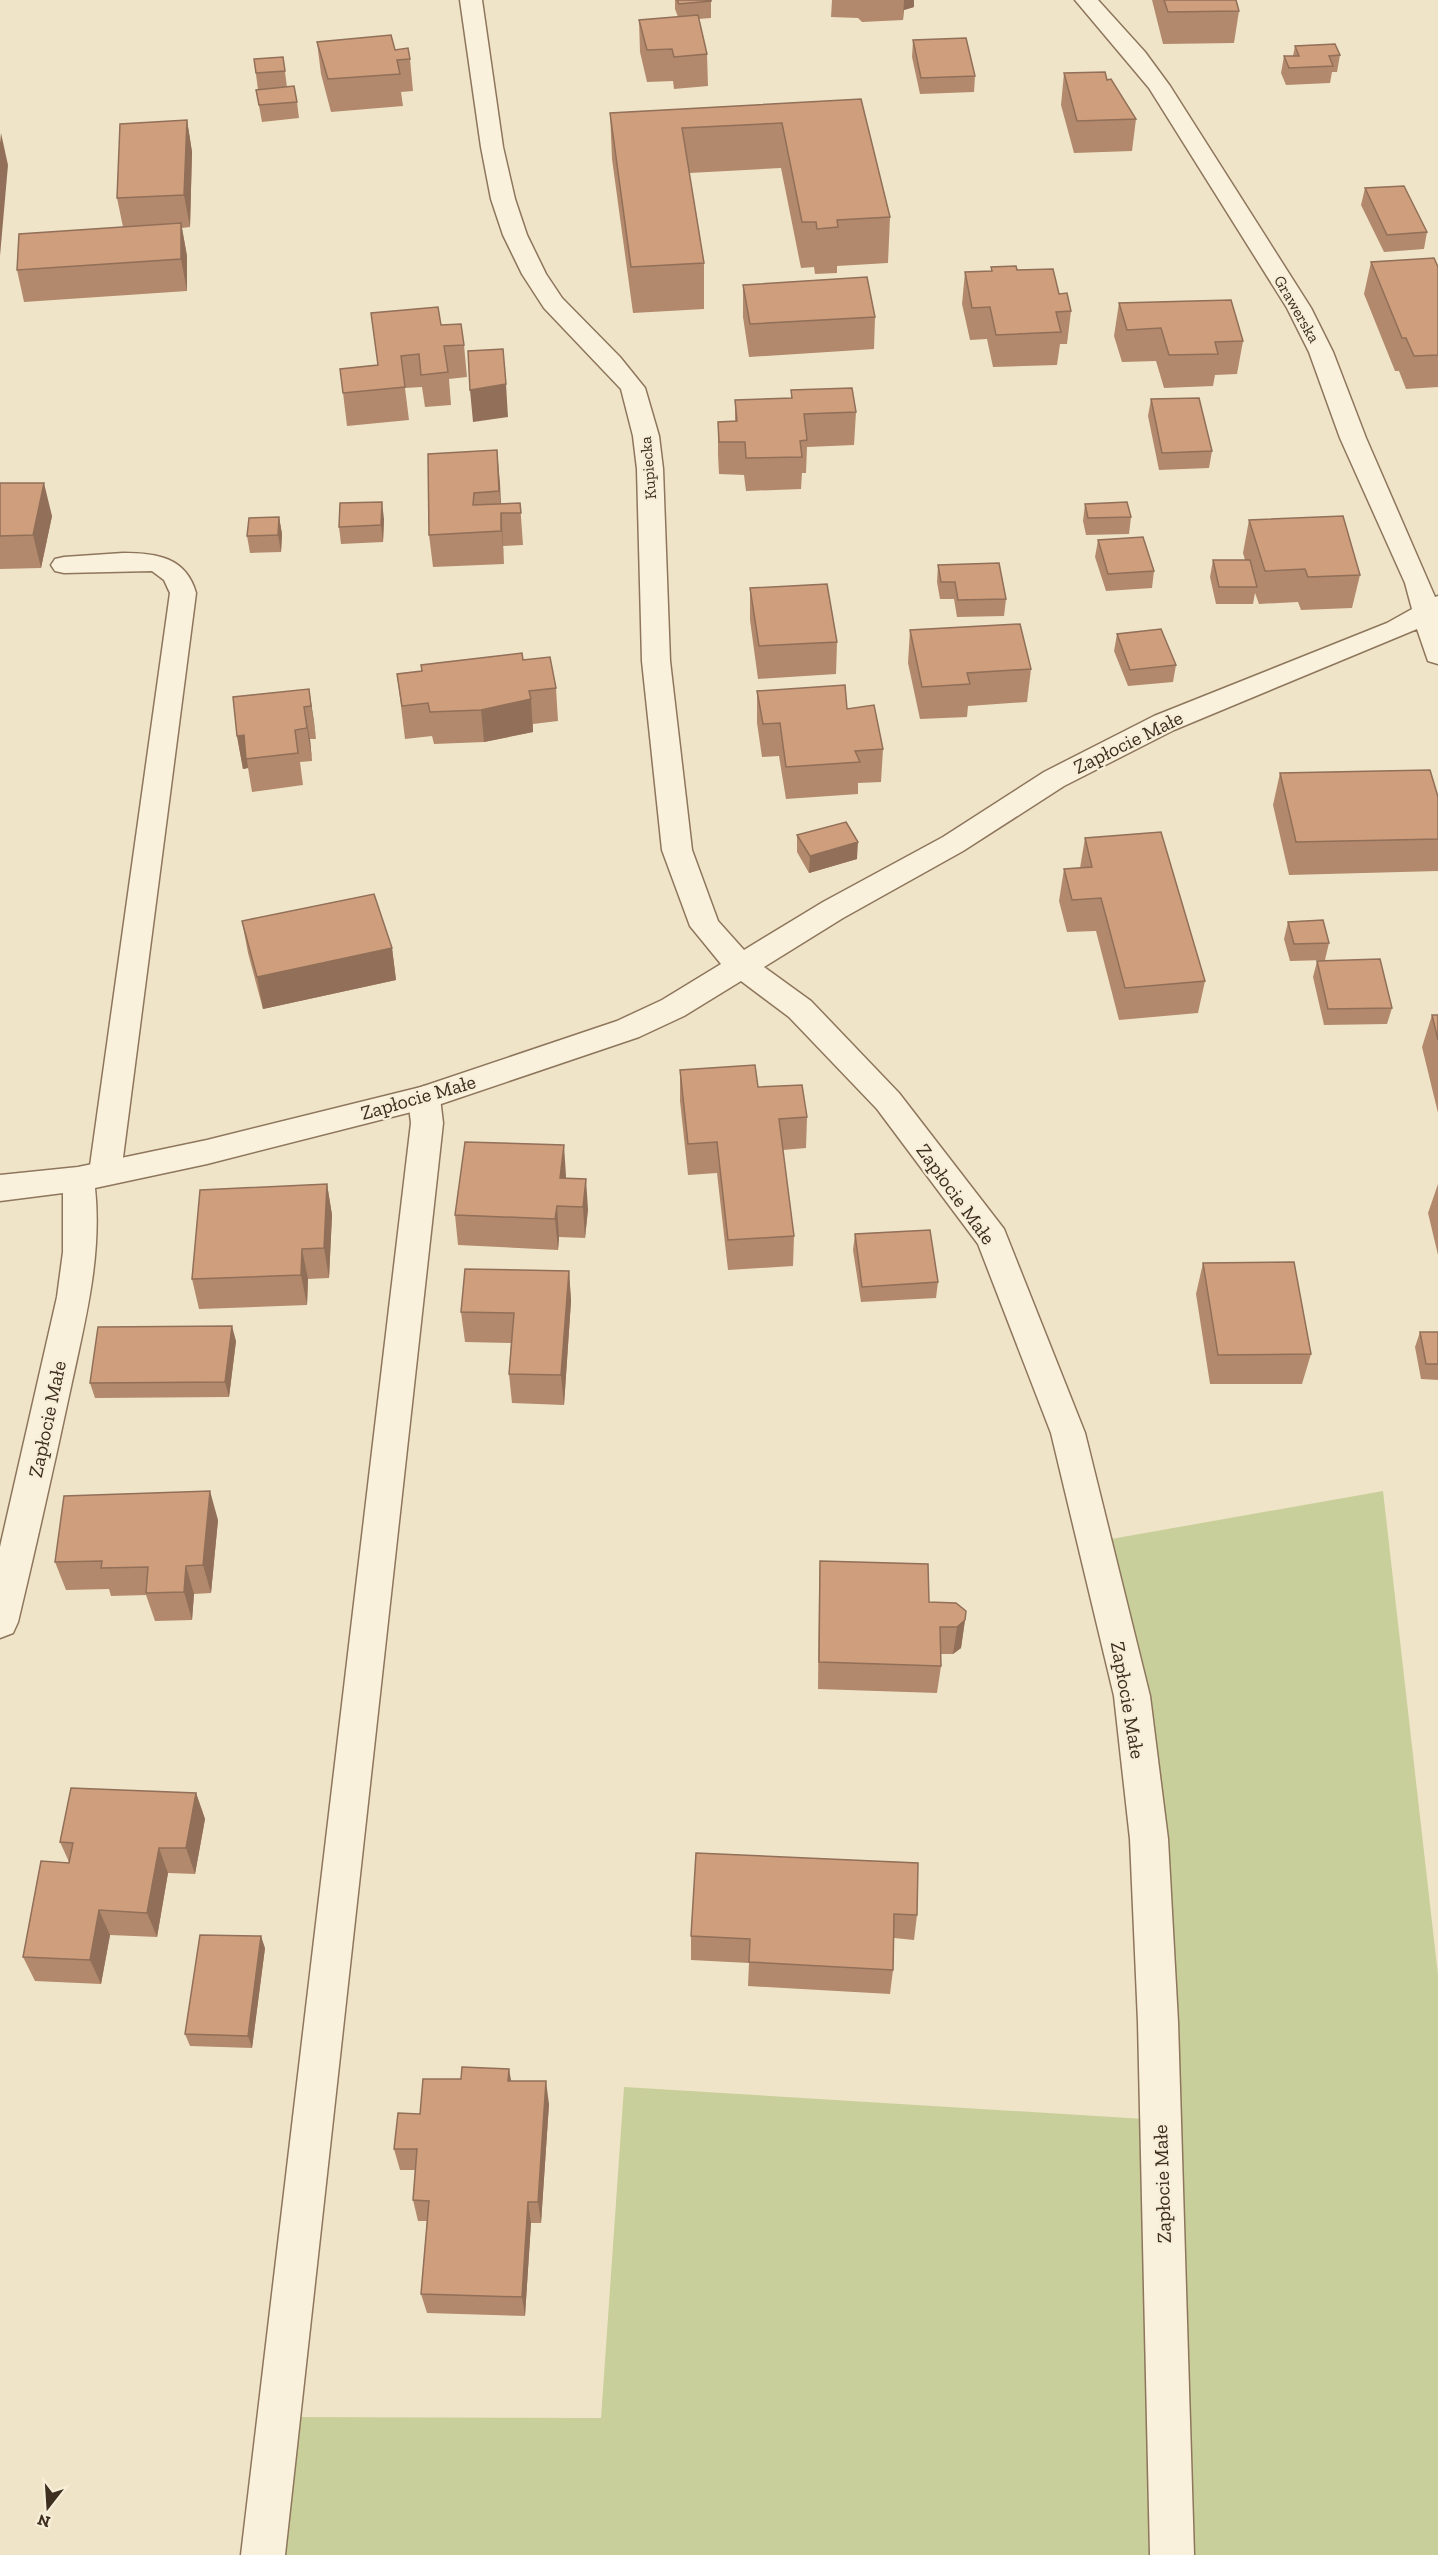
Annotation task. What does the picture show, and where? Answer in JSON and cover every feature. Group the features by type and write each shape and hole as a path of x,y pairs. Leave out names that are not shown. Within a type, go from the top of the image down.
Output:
{"street":[{"name":"Kupiecka","path":"471,0 492,147 503,199 515,235 534,274 553,303 633,388 638,404 650,469 651,579 656,661 677,850 705,926 740,965"},
{"name":"Grawerska","path":"1086,0 1137,57 1159,86 1299,308 1321,352 1353,438 1431,608 1438,656"},
{"path":"64,565 156,563 170,570 181,582 183,593 91,1176"},
{"name":"Zapłocie Małe","path":"0,1188 91,1176 218,1149 424,1098 628,1029 674,1008 740,965 953,844 1054,779 1164,723 1270,678 1397,629 1431,608"},
{"name":"Zapłocie Małe","path":"740,965 800,1009 888,1101 992,1238 1068,1433 1132,1696 1149,1839 1158,2022 1172,2555"},
{"path":"263,2555 427,1123 424,1098"},
{"name":"Zapłocie Małe","path":"0,1622 46,1427 82,1255 83,1212 91,1176"}],"green space":[{"path":"1383,1491 1438,1975 1438,2555 1194,2555 1169,1837 1149,1693 1111,1539"},
{"path":"624,2087 1145,2119 1154,2555 280,2555 294,2417 601,2418"}],"building":[{"path":"677,0 711,0 711,1 679,4"},
{"path":"1164,0 1236,0 1239,11 1168,12"},
{"path":"698,15 707,54 674,57 672,49 647,50 639,20"},
{"path":"391,35 395,50 408,48 410,59 397,60 400,74 328,79 317,42"},
{"path":"966,38 975,76 921,78 913,40"},
{"path":"1335,44 1340,55 1329,56 1333,66 1289,68 1284,56 1299,56 1295,46"},
{"path":"283,57 285,71 256,73 254,59"},
{"path":"1105,72 1107,80 1111,79 1136,119 1077,121 1064,73"},
{"path":"294,86 297,102 259,105 256,90"},
{"path":"861,99 890,217 837,220 838,227 817,229 816,222 802,222 782,123 682,128 704,263 631,267 610,113"},
{"path":"187,120 184,195 117,198 120,124"},
{"path":"1404,186 1427,232 1387,235 1365,188"},
{"path":"181,223 181,259 17,270 19,234"},
{"path":"1434,258 1438,267 1438,355 1414,356 1406,338 1402,338 1371,262"},
{"path":"1016,266 1017,270 1053,269 1059,294 1067,293 1071,311 1056,312 1061,332 996,335 990,307 972,308 965,272 992,271 991,267"},
{"path":"867,277 875,317 750,324 743,285"},
{"path":"1231,300 1243,341 1215,342 1218,354 1169,355 1161,328 1127,330 1119,303"},
{"path":"438,307 441,325 461,324 464,345 444,346 448,372 421,375 419,354 401,356 405,387 343,393 340,369 378,365 371,313"},
{"path":"503,349 506,384 470,390 468,351"},
{"path":"852,388 856,412 804,414 807,440 800,441 802,457 746,458 745,442 719,442 718,422 737,421 735,400 792,398 791,390"},
{"path":"1199,398 1212,451 1162,453 1151,399"},
{"path":"497,450 499,491 474,493 473,505 520,503 521,513 501,513 501,531 429,535 428,454"},
{"path":"0,483 44,483 33,535 0,536"},
{"path":"382,502 381,525 339,527 340,503"},
{"path":"1127,502 1131,517 1088,518 1085,504"},
{"path":"1343,516 1360,575 1308,577 1305,569 1265,571 1249,520"},
{"path":"279,517 278,535 247,536 249,518"},
{"path":"1143,537 1154,571 1108,574 1098,540"},
{"path":"1213,560 1250,560 1257,587 1219,587"},
{"path":"999,563 1006,599 958,600 955,582 941,582 938,565"},
{"path":"827,584 837,642 759,646 750,588"},
{"path":"1020,624 1031,669 967,673 970,684 922,687 910,630"},
{"path":"1161,629 1176,665 1130,670 1117,634"},
{"path":"522,653 523,660 550,657 556,688 529,691 531,699 481,710 430,712 428,703 402,706 397,674 422,671 421,665"},
{"path":"845,685 847,709 874,705 883,749 855,751 860,762 786,767 780,723 763,724 757,691"},
{"path":"309,689 311,706 304,707 307,728 295,730 298,753 246,759 244,735 237,736 233,697"},
{"path":"1430,770 1438,797 1438,839 1296,842 1280,773"},
{"path":"846,822 858,842 810,856 797,835"},
{"path":"1161,832 1205,981 1125,988 1101,898 1072,900 1064,869 1092,867 1085,838"},
{"path":"374,894 392,948 257,977 242,921"},
{"path":"1323,920 1329,943 1294,944 1288,922"},
{"path":"1380,959 1392,1008 1328,1009 1317,961"},
{"path":"1432,1015 1438,1015 1438,1040"},
{"path":"755,1065 758,1087 802,1085 807,1117 779,1119 794,1236 728,1240 717,1142 688,1144 680,1070"},
{"path":"465,1142 564,1145 560,1178 586,1179 583,1207 557,1206 555,1219 455,1215"},
{"path":"327,1184 324,1248 302,1249 301,1275 192,1279 200,1190"},
{"path":"930,1230 938,1282 862,1287 855,1234"},
{"path":"1294,1262 1311,1354 1218,1355 1203,1263"},
{"path":"465,1269 569,1271 561,1375 509,1374 514,1313 461,1312"},
{"path":"232,1326 225,1382 90,1383 98,1327"},
{"path":"1420,1332 1438,1332 1438,1364 1426,1364"},
{"path":"210,1491 203,1565 186,1566 184,1592 146,1593 148,1567 101,1568 102,1561 55,1562 64,1496"},
{"path":"820,1561 928,1564 929,1602 956,1603 966,1611 965,1620 957,1627 940,1627 941,1666 819,1662"},
{"path":"71,1788 196,1793 186,1848 159,1848 147,1913 99,1910 90,1960 23,1957 41,1861 69,1863 73,1843 60,1842"},
{"path":"696,1853 918,1863 917,1915 894,1914 893,1970 749,1962 750,1939 691,1936"},
{"path":"200,1935 261,1936 248,2036 185,2034"},
{"path":"462,2067 509,2069 508,2081 546,2081 538,2202 528,2202 522,2297 421,2294 429,2201 413,2200 417,2149 394,2149 398,2113 420,2114 423,2079 461,2079"}]}
